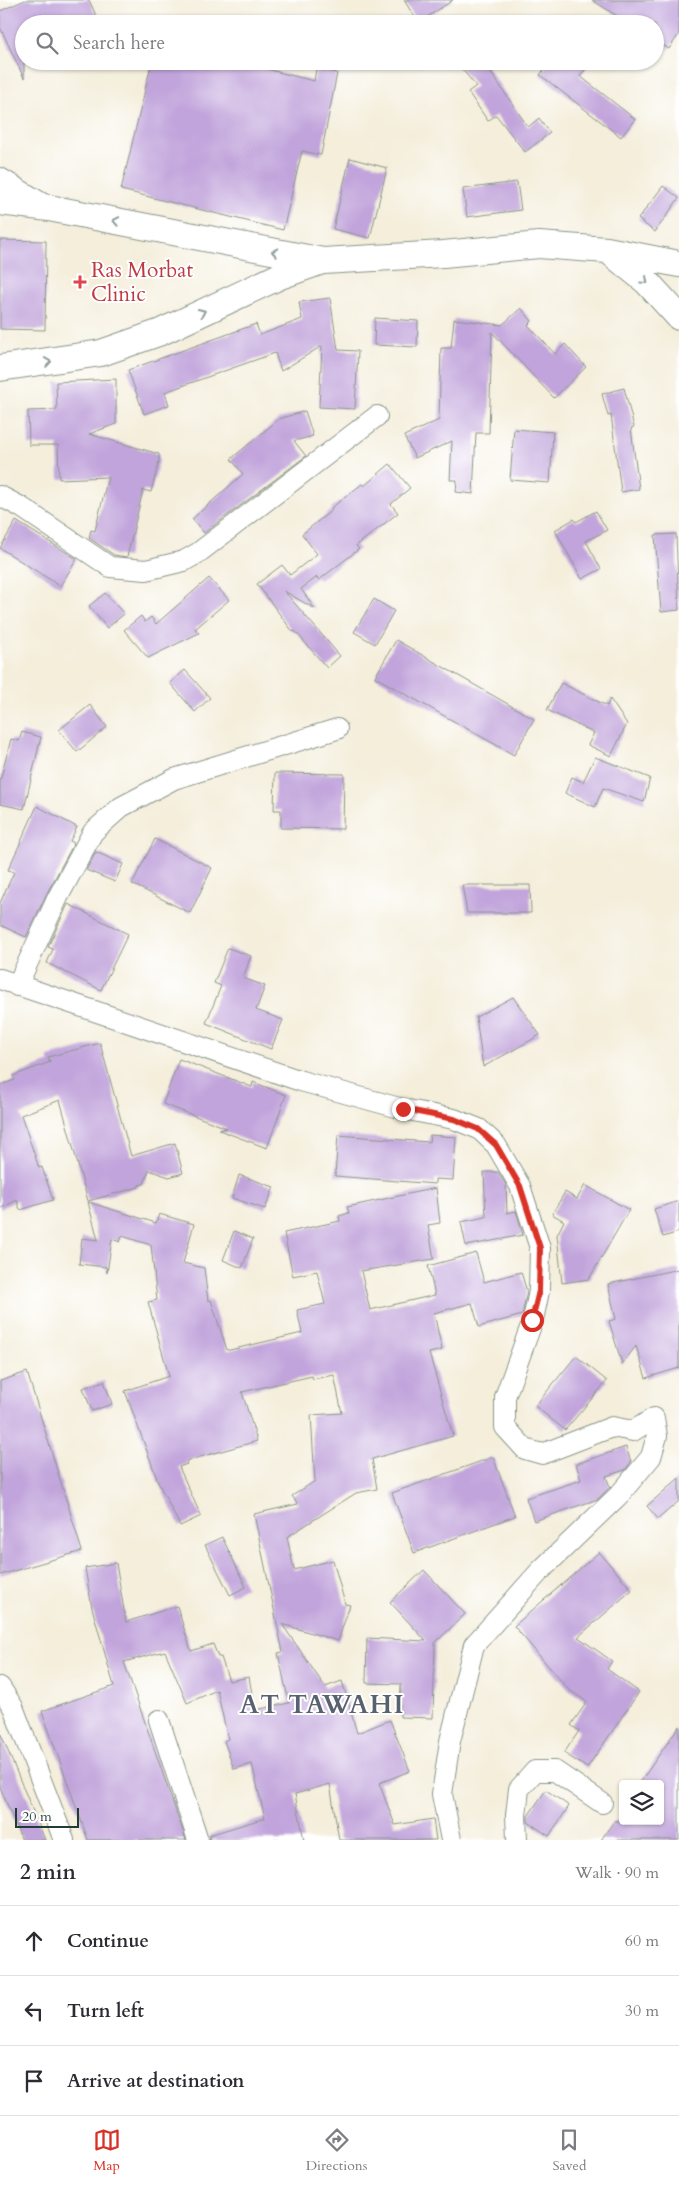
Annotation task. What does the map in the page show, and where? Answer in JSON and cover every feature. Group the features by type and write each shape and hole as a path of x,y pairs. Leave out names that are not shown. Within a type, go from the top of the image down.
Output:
{"main road":[{"path":"0,202 49,208 323,261 443,254 539,245 608,250 679,264"},
{"path":"608,250 647,282 679,317"},
{"path":"0,368 101,353 161,332 280,276 323,261"}],"street":[{"path":"0,178 49,208"},
{"path":"0,496 21,507 110,567 146,570 184,561 198,553 377,416"},
{"path":"337,729 174,780 120,807 93,832 9,983 301,1081 403,1109 454,1119 478,1129 496,1145 520,1186 540,1248 539,1291 532,1320 505,1397 505,1427 525,1449 542,1454 612,1427 633,1431 654,1418 657,1436 651,1458 619,1496 540,1571 474,1645 450,1741 442,1794 451,1840"},
{"path":"0,1687 13,1708 64,1840"},
{"path":"159,1720 198,1840"},
{"path":"517,1840 516,1815 519,1789 535,1770 555,1771 602,1803"}],"building":[{"path":"25,0 89,0 96,15 15,15 15,59 0,27 0,11"},
{"path":"404,0 453,0 430,15 413,15"},
{"path":"592,0 679,0 679,34 669,49 664,46 664,15 616,15"},
{"path":"150,70 270,70 314,81 316,70 337,73 321,155 302,151 283,230 121,190"},
{"path":"463,70 489,70 528,127 539,118 550,133 525,152 496,115 488,121 468,92 476,86"},
{"path":"544,70 585,70 580,76 635,119 621,137 540,75"},
{"path":"350,158 387,168 370,238 333,229"},
{"path":"517,182 521,210 467,217 463,189"},
{"path":"663,186 679,198 655,232 638,219"},
{"path":"0,240 46,241 45,330 0,329"},
{"path":"330,298 338,350 358,351 355,409 319,407 322,346 281,371 275,353 165,392 169,405 144,414 128,370 256,324 260,335 302,319 299,302"},
{"path":"521,308 532,321 528,325 555,354 565,344 586,367 554,398 492,332 489,433 476,433 473,494 456,492 457,480 450,480 452,441 415,458 404,436 439,420 441,348 451,348 454,319 502,325"},
{"path":"375,318 418,321 417,347 374,345"},
{"path":"116,379 116,424 89,434 159,454 151,492 143,490 127,557 114,555 89,538 91,530 95,531 108,477 59,479 58,445 29,445 28,411 57,410 56,382"},
{"path":"624,388 634,427 631,428 639,489 621,492 611,415 608,416 602,394"},
{"path":"305,411 313,436 294,441 306,456 204,533 192,519 243,474 231,459 279,419"},
{"path":"514,429 553,432 550,483 510,480"},
{"path":"390,464 410,488 391,504 398,513 356,546 359,549 319,580 317,577 301,589 315,609 284,591 340,656 327,668 295,631 293,632 257,584 282,565 290,575 317,554 302,534 332,510 331,508 362,484 364,486"},
{"path":"596,511 607,530 586,541 601,569 582,579 555,530 574,519 576,522"},
{"path":"16,521 77,559 60,586 0,548"},
{"path":"676,534 679,610 661,612 655,535"},
{"path":"209,578 229,600 195,629 199,633 148,658 124,630 141,616 145,622 151,617 156,624"},
{"path":"105,593 124,614 107,628 89,606"},
{"path":"374,599 394,611 375,644 354,632"},
{"path":"396,640 534,719 514,755 375,677"},
{"path":"185,670 210,698 195,712 170,683"},
{"path":"561,683 607,706 610,699 627,724 611,756 588,745 594,733 547,710"},
{"path":"90,705 107,727 77,752 59,730"},
{"path":"22,732 41,737 24,809 0,804 0,781 11,739 19,741"},
{"path":"595,757 650,778 644,802 603,788 595,807 565,793 572,777 583,782"},
{"path":"275,773 344,774 343,829 281,828 281,810 274,810"},
{"path":"37,806 77,827 70,841 74,843 26,937 0,925 0,903 14,872 8,870"},
{"path":"155,839 212,868 190,913 132,884"},
{"path":"96,852 123,864 115,882 86,870"},
{"path":"462,885 530,885 531,913 467,913"},
{"path":"68,904 128,934 101,990 47,963 53,949 48,947"},
{"path":"228,948 251,956 243,978 265,986 256,1010 283,1020 271,1049 206,1023 221,986 214,983"},
{"path":"513,997 540,1035 483,1067 476,1017"},
{"path":"100,1043 131,1156 175,1143 183,1173 169,1177 149,1170 144,1184 139,1185 139,1187 88,1201 60,1100 21,1115 39,1168 42,1167 53,1200 20,1210 17,1200 0,1209 0,1085 15,1080 13,1076 50,1062 48,1057"},
{"path":"179,1059 252,1087 253,1082 286,1095 267,1148 219,1130 227,1128 163,1104"},
{"path":"338,1135 429,1142 430,1135 456,1137 453,1180 435,1179 435,1184 335,1176"},
{"path":"484,1172 498,1172 506,1185 507,1213 516,1211 523,1235 466,1246 461,1222 486,1217"},
{"path":"239,1175 274,1187 265,1209 232,1198"},
{"path":"585,1185 629,1210 589,1279 562,1283 557,1235 564,1221 552,1214 565,1192 577,1199"},
{"path":"436,1188 440,1223 428,1225 434,1259 361,1271 370,1310 435,1295 428,1266 476,1253 484,1282 521,1272 527,1292 522,1315 479,1327 472,1303 434,1313 442,1350 429,1353 453,1436 372,1459 377,1489 356,1493 287,1537 294,1570 333,1560 345,1604 350,1605 338,1641 282,1624 325,1687 342,1681 357,1733 390,1720 410,1771 379,1783 395,1825 433,1819 436,1840 339,1840 330,1784 295,1794 304,1840 210,1840 209,1835 265,1818 252,1764 234,1769 224,1741 228,1739 217,1690 187,1703 165,1651 124,1662 186,1840 88,1840 42,1711 114,1686 92,1608 85,1568 116,1563 126,1622 177,1606 191,1651 213,1644 218,1657 221,1657 229,1681 249,1677 255,1710 289,1703 278,1653 283,1652 254,1514 298,1504 292,1496 315,1481 311,1415 342,1413 334,1375 313,1379 312,1376 242,1392 257,1441 186,1461 187,1464 179,1467 201,1516 180,1526 159,1484 125,1391 169,1376 148,1302 157,1300 151,1245 122,1236 120,1242 112,1239 107,1273 106,1267 79,1264 82,1238 98,1240 88,1202 156,1223 159,1214 194,1224 183,1263 204,1268 208,1301 211,1300 227,1350 230,1350 302,1333 297,1310 325,1304 317,1271 293,1276 284,1233 340,1221 339,1216 349,1213 347,1207"},
{"path":"679,1201 679,1232 663,1237 654,1209"},
{"path":"234,1231 253,1239 242,1268 223,1260"},
{"path":"679,1269 679,1368 646,1378 636,1346 622,1364 609,1321 616,1319 608,1284"},
{"path":"576,1356 607,1381 565,1430 535,1406"},
{"path":"27,1372 82,1551 0,1575 0,1381"},
{"path":"104,1381 112,1404 92,1411 83,1388"},
{"path":"626,1447 631,1462 625,1470 606,1476 610,1487 598,1499 534,1521 526,1498 581,1480 576,1464"},
{"path":"493,1457 515,1516 414,1553 392,1493"},
{"path":"679,1478 679,1501 658,1519 647,1506"},
{"path":"222,1537 246,1587 230,1595 205,1545"},
{"path":"599,1552 632,1590 578,1637 612,1661 607,1669 639,1692 587,1768 564,1753 579,1731 571,1725 587,1702 568,1689 514,1626"},
{"path":"424,1570 465,1614 435,1643 433,1718 400,1717 401,1684 366,1683 367,1638 426,1641 390,1602"},
{"path":"679,1726 679,1840 601,1840 614,1821 619,1821 619,1825 664,1825 664,1780 642,1780"},
{"path":"0,1732 45,1840 22,1840 0,1787"},
{"path":"546,1790 569,1806 549,1836 528,1822 528,1816"}],"place":[{"name":"Ras Morbat Clinic","path":"80,282"}],"district":[{"name":"AT TAWAHI","path":"322,1704"}],"route":[{"path":"403,1109 454,1119 478,1129 496,1145 520,1186 540,1248 539,1291 532,1320"}]}
